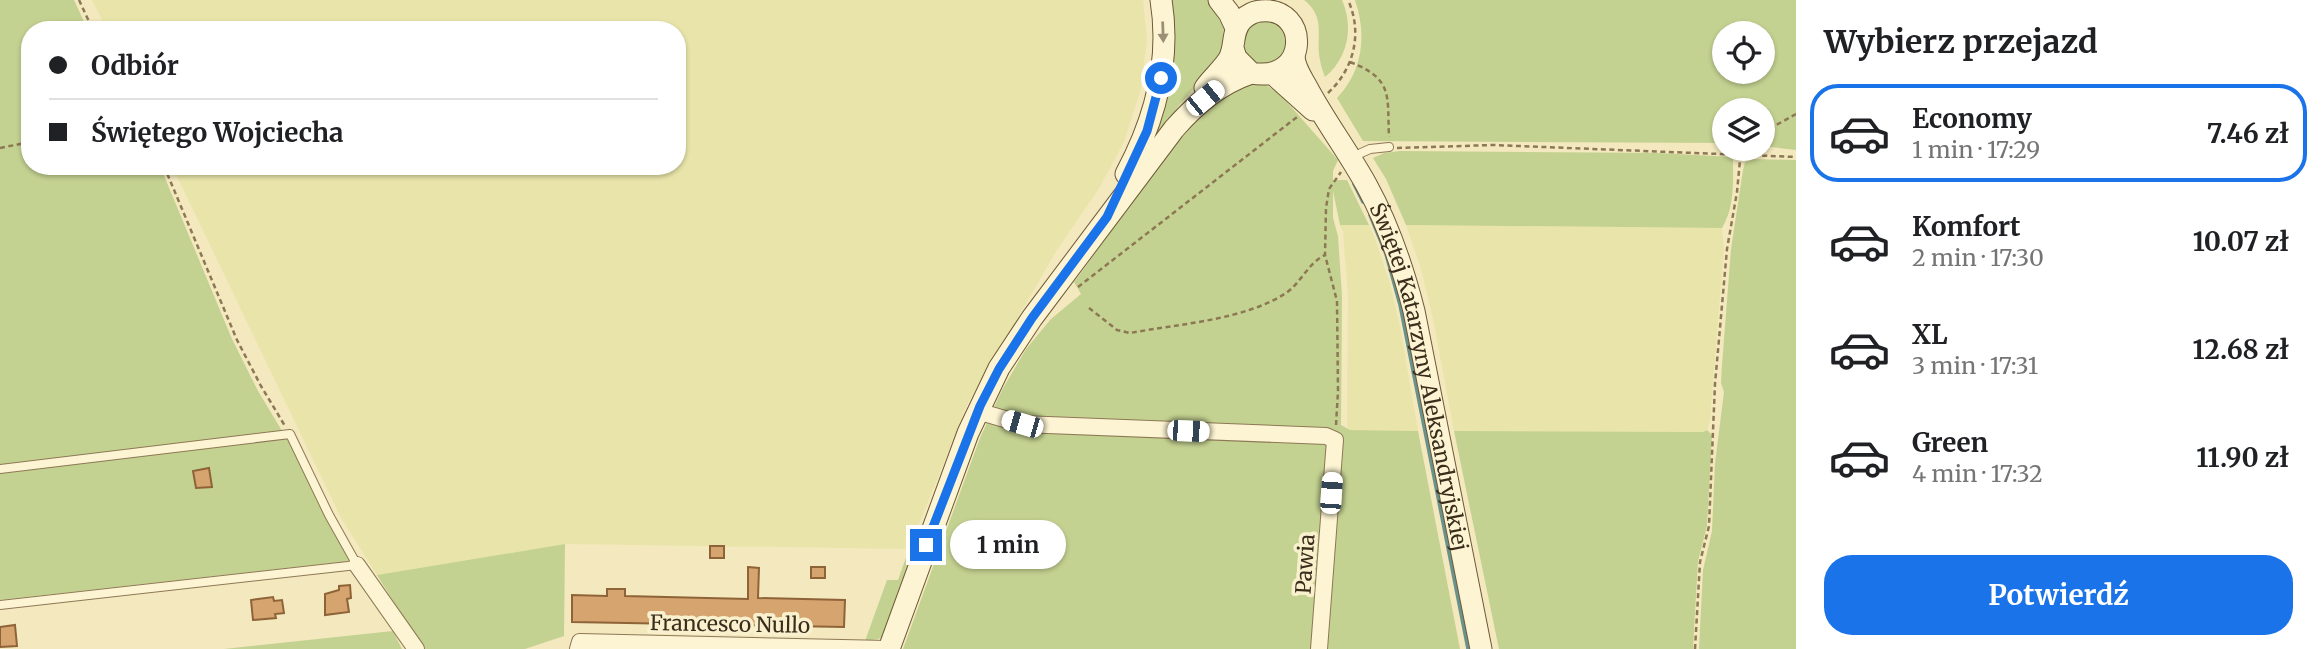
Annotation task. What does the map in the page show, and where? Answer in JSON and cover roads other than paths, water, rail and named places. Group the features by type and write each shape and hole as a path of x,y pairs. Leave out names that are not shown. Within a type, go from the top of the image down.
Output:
{"street":[{"path":"1107,217 1139,149 1155,106 1161,78 1164,37 1161,0"},
{"path":"1219,0 1229,13 1236,58 1262,73"},
{"path":"888,649 977,411 1020,336 1158,148 1230,57 1234,38 1248,6 1281,14 1290,22 1298,45 1294,57 1285,68 1219,87 1192,108"},
{"name":"Świętej Katarzyny Aleksandryjskiej","path":"1294,57 1298,72 1325,120"},
{"name":"Świętej Katarzyny Aleksandryjskiej","path":"1262,73 1325,120 1356,155 1404,273 1414,311 1481,649"},
{"name":"Pawia","path":"977,411 1022,424 1326,436 1335,440 1319,649"},
{"path":"357,565 416,649"},
{"name":"Francesco Nullo","path":"578,649 580,642 888,649"}],"lane":[{"path":"1356,155 1370,149 1389,147"},
{"path":"0,468 290,434 329,515 357,565 0,605"}],"waterway":[{"path":"1354,184 1363,202"},
{"path":"1370,215 1386,254 1400,305 1468,649"}]}
